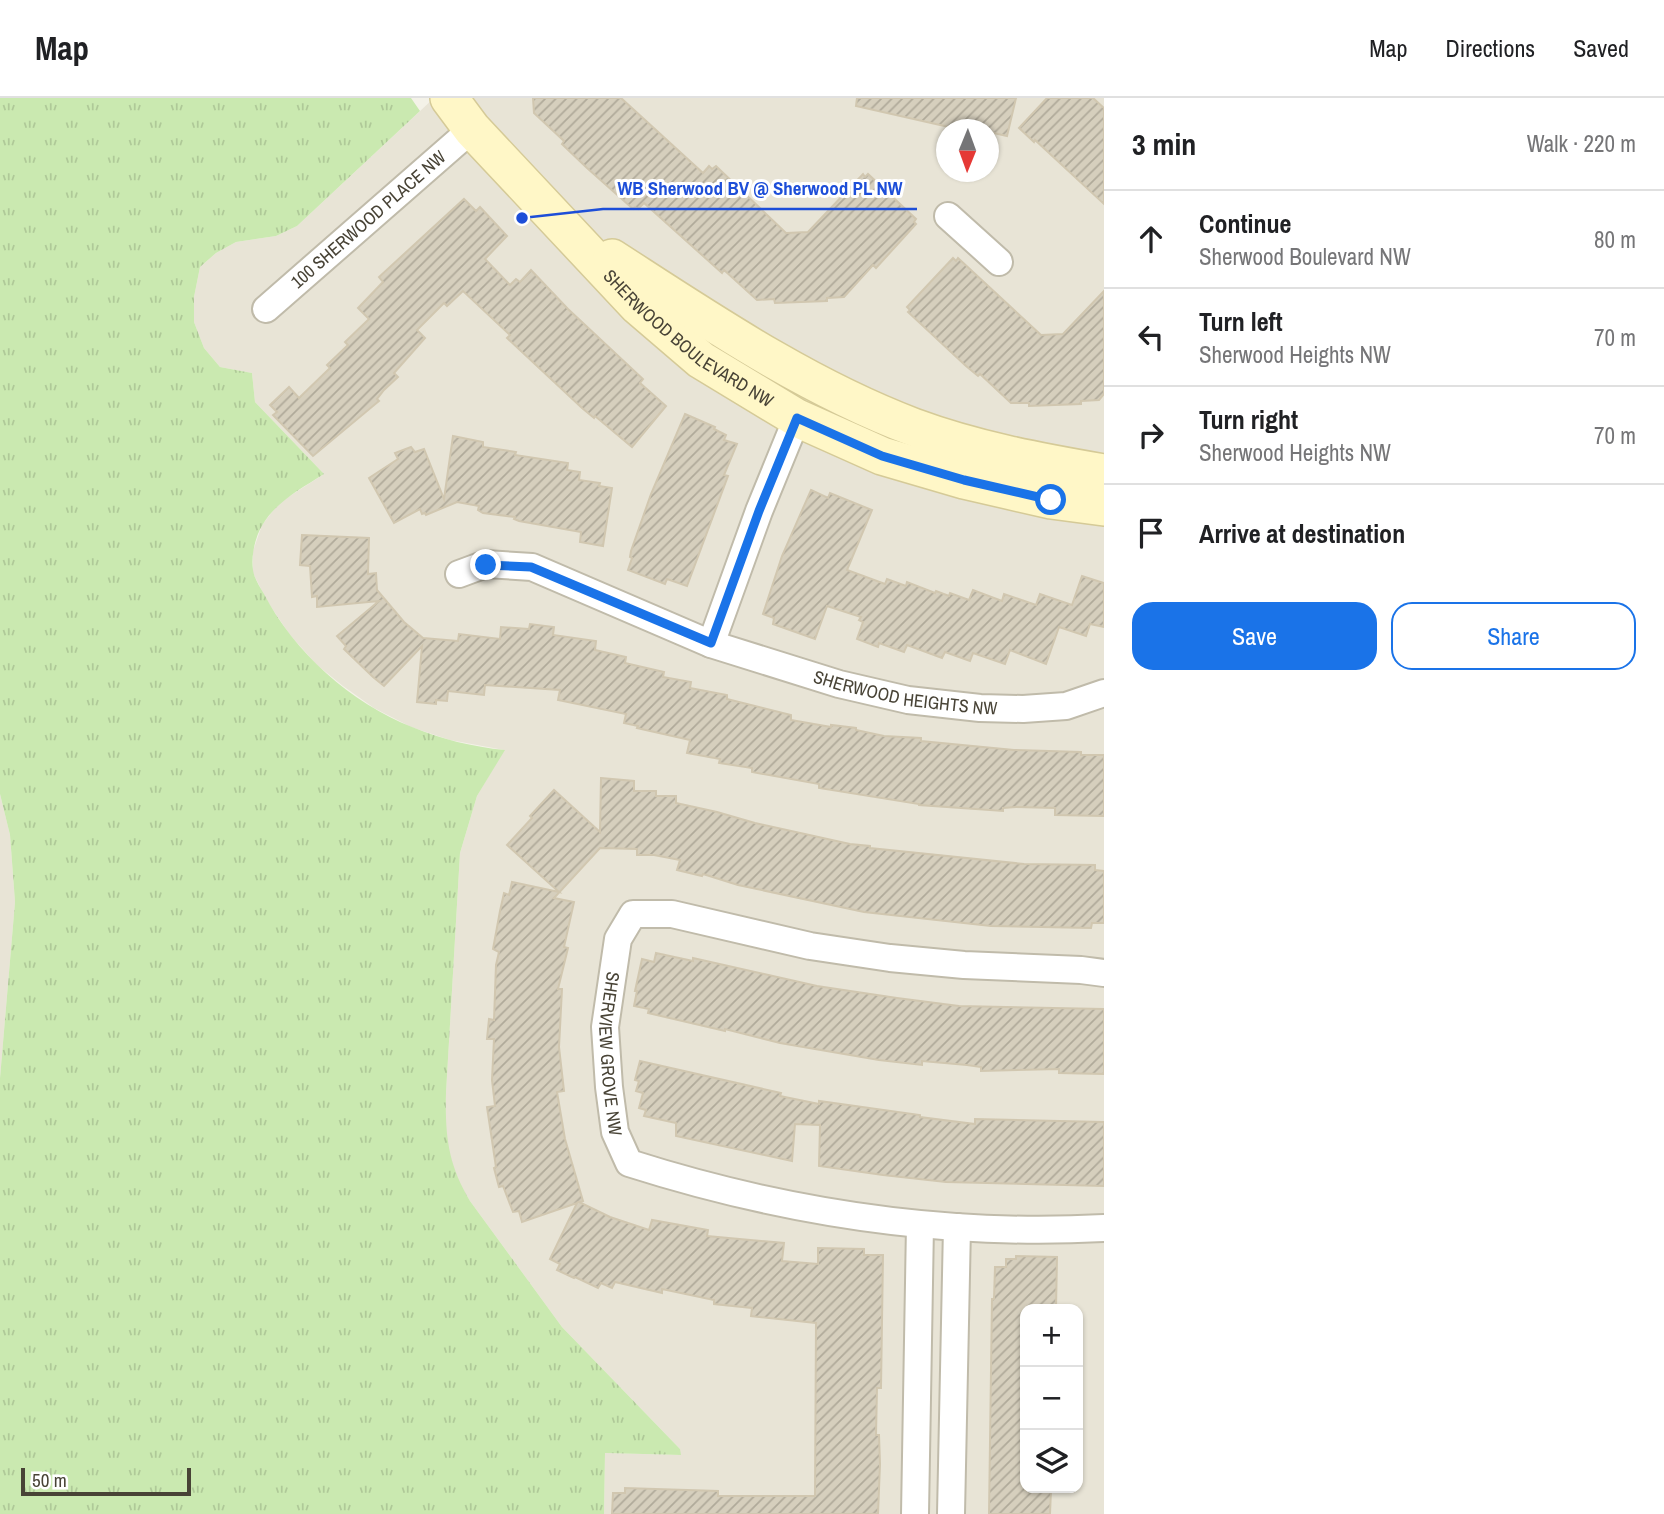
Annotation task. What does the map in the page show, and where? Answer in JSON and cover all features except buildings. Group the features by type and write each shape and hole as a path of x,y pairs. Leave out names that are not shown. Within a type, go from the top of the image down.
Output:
{"street":[{"name":"SHERWOOD BOULEVARD NW","path":"449,98 472,129 638,306 701,360 797,418 882,456 964,480 1051,500 1104,507"},
{"name":"100 SHERWOOD PLACE NW","path":"266,309 472,129"},
{"path":"948,216 999,262"},
{"name":"SHERWOOD BOULEVARD NW","path":"569,231 713,323 828,388 913,427 1010,456 1104,473"},
{"path":"711,643 759,511 797,418"},
{"name":"SHERWOOD HEIGHTS NW","path":"459,574 486,565 531,567 711,643 839,684 908,700 944,705 1023,709 1066,706 1104,693"},
{"name":"SHERVIEW GROVE NW","path":"1104,973 890,958 810,946 672,914 633,914 618,939 605,1027 615,1132 629,1163 722,1190 796,1207 920,1225 1017,1230 1104,1228"},
{"path":"915,1514 920,1225"},
{"path":"951,1514 957,1227"}],"shaded area":[{"path":"434,98 1104,98 1104,1514 604,1514 605,1453 680,1455 680,1449 562,1327 470,1201 457,1180 449,1154 445,1125 460,853 477,796 504,750 450,740 411,727 374,708 317,665 290,635 267,601 253,573 253,551 262,525 279,503 324,474 255,402 252,373 220,367 204,348 194,322 194,297 200,267 216,253 236,242 276,236 297,226"},
{"path":"0,794 10,835 15,902 0,1078"}],"green space":[{"path":"0,98 411,98 420,111 297,226 276,236 236,242 216,253 200,267 194,297 194,322 204,348 220,367 252,373 255,402 324,474 275,508 263,524 254,546 256,579 291,636 346,690 389,717 446,739 505,750 477,796 460,853 446,1093 447,1136 452,1162 470,1201 562,1327 680,1449 681,1455 605,1453 604,1514 0,1514 0,1078 15,902 10,835 0,794"}],"place":[{"name":"WB Sherwood BV @ Sherwood PL NW","path":"522,218"}],"route":[{"path":"486,565 531,567 711,643 759,511 797,418 882,456 964,480 1051,500"}]}
